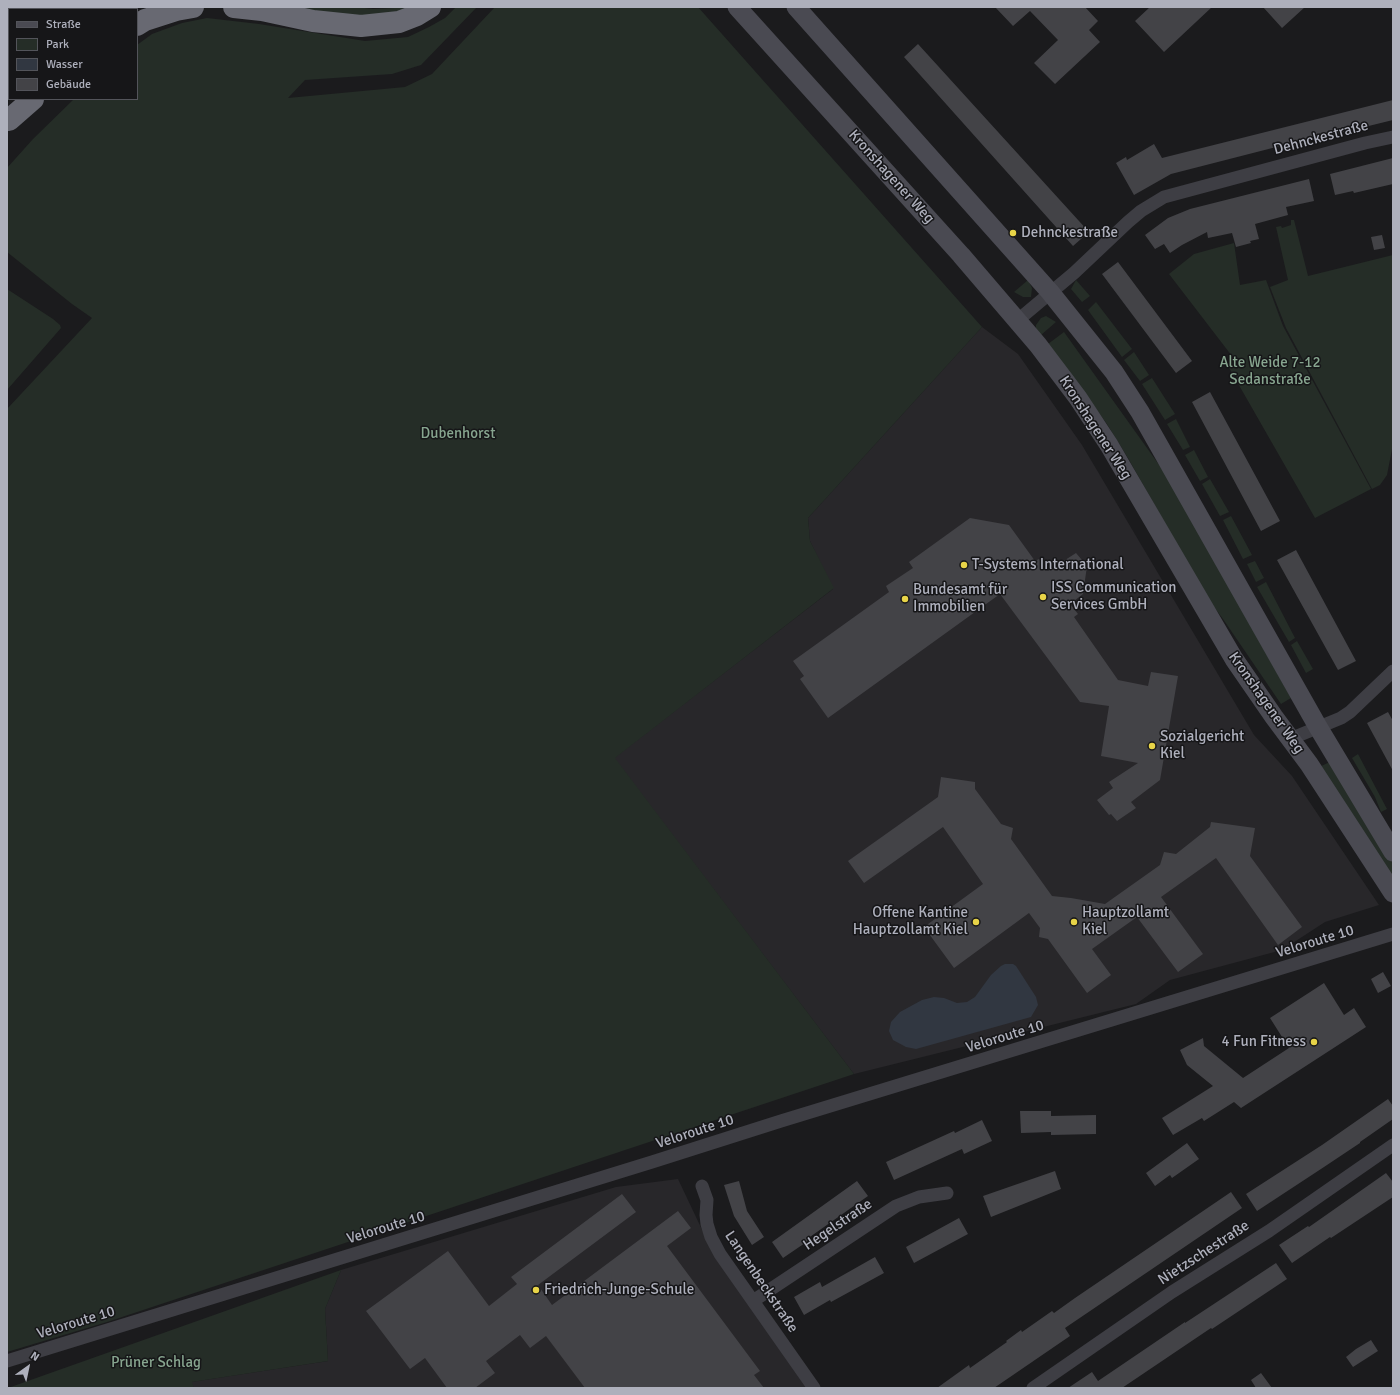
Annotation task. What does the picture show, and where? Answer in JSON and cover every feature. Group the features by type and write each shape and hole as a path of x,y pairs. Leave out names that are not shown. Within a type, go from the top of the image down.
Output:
{"highway":[{"path":"138,24 145,20 176,10 193,7"},
{"path":"234,7 262,10 313,21 361,26 399,22 417,15 430,7"},
{"path":"8,121 27,100"},
{"path":"8,121 32,100"}],"main road":[{"name":"Kronshagener Weg","path":"738,7 1018,320 1078,398 1109,445 1234,660 1309,764 1393,893"},
{"name":"Kronshagener Weg","path":"796,7 1050,292 1114,372 1140,412 1318,728 1393,852"}],"street":[{"name":"Dehnckestraße","path":"1018,320 1074,273 1141,211 1164,197 1365,142 1393,137"},
{"path":"1290,739 1341,718 1350,712 1393,671"},
{"name":"Veloroute 10","path":"7,1361 781,1121 1393,934"},
{"name":"Nietzschestraße","path":"1033,1388 1172,1292 1269,1230 1393,1145"},
{"name":"Langenbeckstraße","path":"702,1186 707,1200 706,1215 711,1237 725,1261 814,1388"},
{"name":"Hegelstraße","path":"753,1301 896,1206 919,1197 947,1193"}],"shaded area":[{"path":"982,327 1018,354 1082,445 1254,735 1292,776 1379,905 1325,922 1282,950 1170,980 1136,1004 854,1074 614,758 833,589 810,541 808,518"},
{"name":"Friedrich-Junge-Schule","path":"678,1179 714,1255 808,1388 194,1388 191,1382 328,1361 325,1309 341,1270 616,1187"}],"green space":[{"path":"277,7 356,7 373,9 415,7 373,18"},
{"name":"Dubenhorst","path":"456,7 477,7 421,65 392,74 305,80 288,98 405,87 432,74 495,7 698,7 982,327 808,518 810,541 834,588 615,758 854,1074 107,1322 7,1352 7,409 92,318 72,304 7,252 7,168 33,139 73,100 138,100 138,44 152,34 182,23 207,18 259,24 365,41 408,37 445,18"},
{"path":"1291,220 1294,220 1308,276 1393,255 1393,444 1387,475 1380,485 1372,489 1286,328 1270,287 1288,280 1276,227 1281,226 1282,228 1291,225"},
{"name":"Alte Weide 7-12 Sedanstraße","path":"1234,243 1240,285 1266,280 1283,326 1371,489 1315,518 1228,366 1235,360 1169,274 1194,254"},
{"path":"1028,280 1032,288 1031,297 1023,297 1014,292"},
{"path":"1076,280 1090,296 1082,302 1071,289"},
{"path":"7,289 53,319 60,325 61,328 7,390"},
{"path":"1096,302 1132,349 1122,357 1088,310"},
{"path":"1046,316 1056,322 1041,335 1036,330 1036,325 1041,318"},
{"path":"1064,332 1167,476 1291,698 1281,704 1208,599 1107,424 1048,344"},
{"path":"1134,352 1149,375 1140,381 1124,360"},
{"path":"1152,378 1175,414 1165,420 1142,384"},
{"path":"1176,419 1190,447 1183,450 1167,424"},
{"path":"1194,450 1208,477 1200,481 1185,455"},
{"path":"1210,479 1229,512 1220,516 1202,484"},
{"path":"1231,516 1252,555 1243,559 1223,520"},
{"path":"1255,561 1264,578 1256,582 1247,564"},
{"path":"1266,582 1295,638 1289,642 1257,587"},
{"path":"1297,641 1313,669 1306,673 1291,645"},
{"path":"1358,754 1387,809 1381,812 1375,797 1352,758"},
{"path":"1330,762 1393,864 1393,878 1319,767"},
{"name":"Prüner Schlag","path":"341,1270 325,1309 328,1361 192,1382 194,1388 8,1388"}],"water":[{"path":"1005,964 1013,964 1016,966 1036,997 1038,1005 1031,1017 916,1049 906,1047 893,1040 889,1031 891,1022 900,1012 922,1000 934,997 944,998 957,1003 967,1002 975,997 991,975"}],"building":[{"path":"995,7 1085,7 1098,21 1089,30 1100,42 1055,84 1034,63 1058,40 1030,11 1013,26"},
{"path":"1150,7 1212,7 1164,52 1135,21"},
{"path":"1263,7 1305,7 1282,28"},
{"path":"918,44 1089,232 1073,246 904,57"},
{"path":"1393,100 1393,120 1328,136 1327,134 1171,174 1134,195 1116,163 1126,157 1127,160 1154,144 1162,158"},
{"path":"1393,158 1393,184 1354,193 1353,191 1335,195 1330,174"},
{"path":"1309,179 1314,201 1286,207 1288,215 1255,224 1259,239 1250,241 1251,243 1236,247 1232,233 1208,238 1207,232 1170,253 1164,244 1155,249 1145,235 1168,218 1190,209"},
{"path":"1382,235 1385,248 1374,250 1371,237"},
{"path":"1118,262 1192,361 1176,373 1102,274"},
{"path":"1210,392 1280,521 1261,531 1192,402"},
{"path":"970,518 1009,525 1035,561 1039,559 1048,571 1076,553 1087,566 1083,594 1070,604 1078,614 1074,617 1118,680 1148,686 1151,672 1178,676 1160,780 1131,802 1136,808 1117,821 1111,814 1109,815 1097,800 1113,788 1109,782 1138,763 1101,756 1109,706 1080,702 1000,594 828,718 800,679 804,676 793,661 889,592 886,586 913,568 909,562"},
{"path":"1296,550 1356,661 1338,670 1277,560"},
{"path":"1388,712 1393,721 1393,771 1367,723"},
{"path":"941,777 975,782 975,789 1001,824 1013,828 1011,839 1052,896 1105,904 1160,865 1164,852 1176,854 1210,827 1211,822 1255,828 1250,856 1302,927 1278,945 1216,858 1161,897 1203,954 1178,972 1137,917 1092,949 1111,975 1087,993 1048,939 1039,937 1040,928 1029,913 954,968 924,927 983,884 943,827 864,883 848,861 938,797"},
{"path":"1383,972 1391,986 1378,993 1371,979"},
{"name":"4 Fun Fitness","path":"1324,983 1344,1015 1354,1008 1366,1027 1241,1108 1234,1102 1204,1121 1202,1118 1173,1135 1162,1118 1213,1086 1187,1065 1180,1050 1203,1038 1204,1046 1243,1078 1289,1048 1270,1018"},
{"path":"1388,1099 1393,1106 1393,1119 1360,1143 1257,1211 1246,1194 1322,1145"},
{"path":"1020,1111 1051,1111 1051,1116 1096,1115 1096,1134 1051,1135 1051,1132 1021,1133"},
{"path":"982,1120 992,1141 964,1154 962,1149 894,1180 886,1162"},
{"path":"1187,1143 1199,1159 1172,1178 1170,1175 1155,1186 1146,1173"},
{"path":"1055,1171 1061,1189 991,1217 983,1196"},
{"path":"1386,1173 1393,1182 1393,1197 1292,1263 1279,1245 1308,1226 1309,1227"},
{"path":"739,1181 747,1211 764,1237 752,1245 734,1216 724,1185"},
{"path":"857,1181 868,1196 807,1239 808,1241 783,1258 772,1242"},
{"path":"1231,1192 1242,1208 1065,1328 1070,1336 994,1388 937,1388 969,1365 970,1368 1007,1342 1006,1341 1021,1330 1022,1332 1052,1311 1054,1313"},
{"path":"622,1194 636,1212 538,1285 552,1305 678,1211 691,1228 667,1246 760,1371 754,1375 764,1388 585,1388 546,1336 530,1348 520,1335 486,1361 495,1373 475,1388 447,1388 425,1358 410,1369 366,1311 448,1251 489,1306 517,1284 511,1277"},
{"path":"959,1218 968,1234 914,1263 906,1247"},
{"path":"875,1257 884,1273 804,1315 794,1297 820,1282 822,1287"},
{"path":"1276,1263 1287,1279 1122,1388 1068,1388 1092,1372 1098,1381"},
{"path":"1371,1340 1378,1351 1353,1367 1346,1357"},
{"path":"1261,1373 1272,1388 1256,1388 1251,1380"}],"place":[{"name":"Dehnckestraße","path":"1013,233"},
{"name":"T-Systems International","path":"964,565"},
{"name":"ISS Communication Services GmbH","path":"1043,597"},
{"name":"Bundesamt für Immobilien","path":"905,599"},
{"name":"Sozialgericht Kiel","path":"1152,746"},
{"name":"Offene Kantine Hauptzollamt Kiel","path":"976,922"},
{"name":"Hauptzollamt Kiel","path":"1074,922"},
{"name":"4 Fun Fitness","path":"1314,1042"},
{"name":"Friedrich-Junge-Schule","path":"536,1290"}]}
